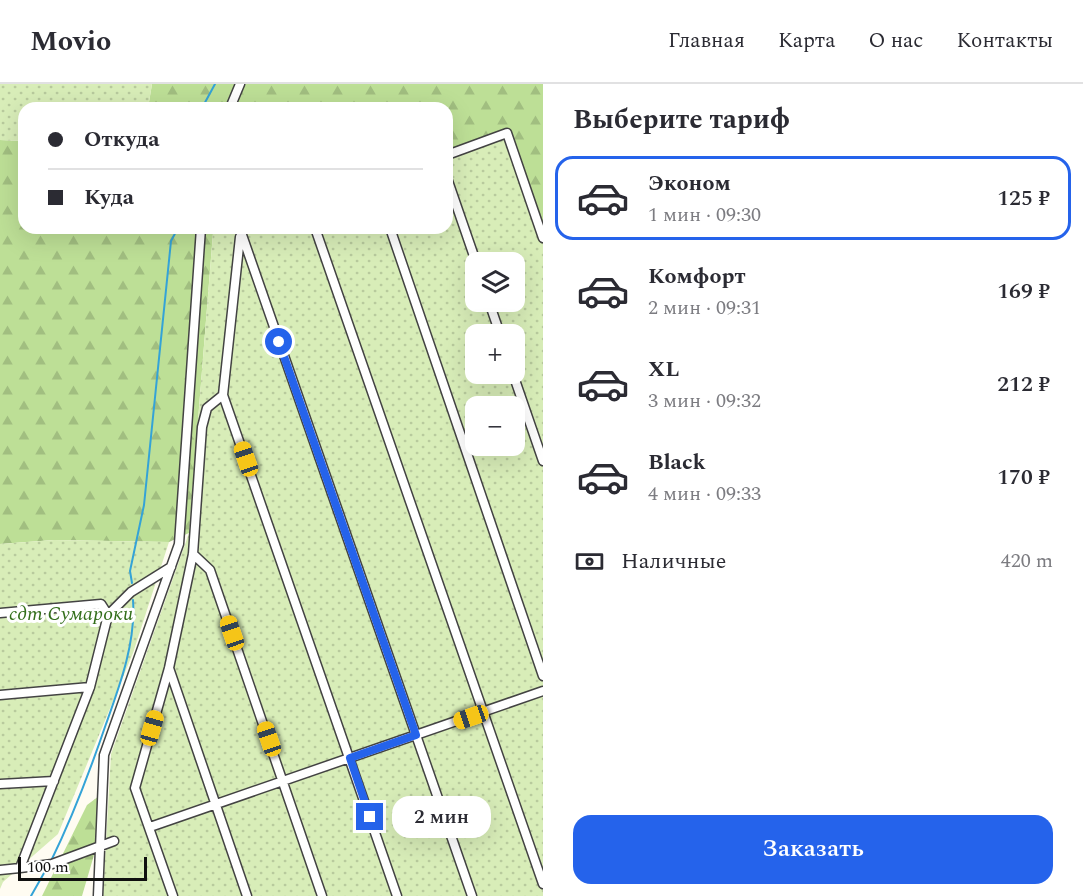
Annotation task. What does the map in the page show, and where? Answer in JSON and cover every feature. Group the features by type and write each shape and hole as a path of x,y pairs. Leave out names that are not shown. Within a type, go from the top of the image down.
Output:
{"street":[{"path":"232,102 240,84"},
{"path":"453,153 507,133 543,238"},
{"path":"453,195 473,252"},
{"path":"98,896 104,755 179,544 201,234"},
{"path":"242,234 223,395 397,896"},
{"path":"243,234 472,896"},
{"path":"317,234 543,884"},
{"path":"392,234 543,676"},
{"path":"516,384 543,461"},
{"path":"173,896 135,788 169,668 193,554 202,427 207,408 223,395"},
{"path":"193,554 210,570 322,896"},
{"path":"20,868 90,687 108,615 131,592 171,567"},
{"path":"0,614 101,604 108,615"},
{"path":"169,668 247,896"},
{"path":"0,695 90,687"},
{"path":"150,827 543,691"},
{"path":"0,784 54,781"},
{"path":"0,870 52,864 114,841"}],"green space":[{"path":"0,84 152,84 149,102 18,102 18,141 0,140"},
{"path":"152,84 543,84 543,233 453,157 453,102 149,102"},
{"path":"510,130 543,233 543,896 103,896 111,754 189,533 213,234 453,234 453,150"},
{"path":"0,140 18,141 18,234 213,234 189,533 169,542 54,540 0,544"},
{"name":"сдт Сумароки","path":"54,540 169,542 133,653 58,834 3,882 0,889 0,544"},
{"path":"99,796 99,838 82,896 42,896 87,805"}],"waterway":[{"path":"205,102 215,84"},
{"path":"132,583 130,571 144,505 171,241 175,234"},
{"path":"51,861 87,776 121,679 132,632 133,600"},
{"path":"31,896 48,866"}],"route":[{"path":"279,342 416,735 350,758 370,817"}]}
